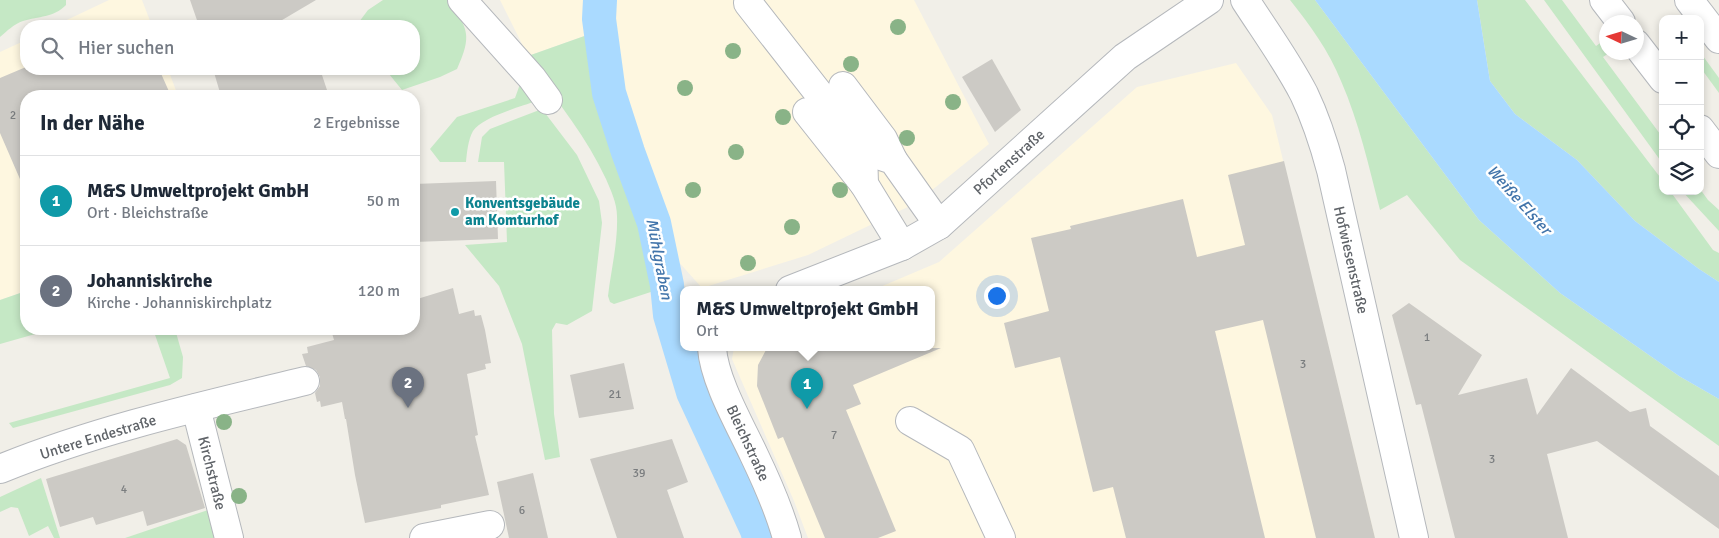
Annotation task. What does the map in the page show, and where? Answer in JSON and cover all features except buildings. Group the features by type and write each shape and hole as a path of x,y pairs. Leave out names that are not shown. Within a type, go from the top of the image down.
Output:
{"street":[{"path":"462,0 532,78 548,100"},
{"name":"Pfortenstraße","path":"800,286 902,246 939,226 1125,57 1209,0"},
{"name":"Hofwiesenstraße","path":"1245,0 1277,48 1304,94 1320,131 1333,180 1414,538"},
{"path":"1604,0 1615,15"},
{"path":"1689,0 1719,39"},
{"path":"748,3 863,150 893,160"},
{"path":"1644,54 1659,74"},
{"path":"843,86 883,138 893,160 939,226"},
{"path":"807,112 864,184 902,246"},
{"path":"1704,134 1719,154"},
{"path":"863,150 864,184"},
{"name":"Bleichstraße","path":"712,351 713,360 726,395 780,514 787,538"},
{"name":"Untere Endestraße","path":"0,469 99,433 305,381"},
{"name":"Kirchstraße","path":"196,408 229,538"},
{"path":"910,421 960,450 1001,538"},
{"path":"424,538 490,525"}],"shaded area":[{"path":"109,0 142,0 150,20 67,20"},
{"path":"500,0 591,0 590,34 528,56"},
{"path":"609,0 914,0 989,144 916,203 808,255 708,286 700,286 669,251 663,214 626,119 607,19"},
{"path":"20,43 20,75 170,75 176,90 20,90 20,293 0,300 0,52"},
{"path":"1236,63 1272,115 1375,538 808,538 794,501 732,359 733,351 935,351 935,286 882,286 939,262 1137,87"}],"green space":[{"path":"0,0 66,0 66,5 56,12 20,20 20,22 0,37"},
{"path":"383,0 447,0 460,18 466,33 465,48 457,69 402,90 390,75 420,75 420,20 360,20 368,10"},
{"path":"1290,0 1315,0 1479,220 1560,293 1679,376 1719,399 1719,446 1460,260 1407,195 1380,210 1368,161 1341,81 1319,39"},
{"path":"1477,0 1525,0 1659,176 1659,195 1673,195 1713,250 1719,253 1719,282 1635,221 1577,160 1515,114 1490,81"},
{"path":"1544,0 1562,0 1596,46 1599,44 1599,60 1605,60 1659,133 1659,158"},
{"path":"590,34 589,43 610,129 648,233 660,289 614,304 610,302 608,296 617,226 617,211 613,197 590,149 532,67 528,56"},
{"path":"1704,57 1719,78 1719,93 1704,72"},
{"path":"524,73 536,101 502,113 484,121 478,126 470,138 466,162 440,162 430,149 457,117 515,98"},
{"path":"542,109 577,155 599,201 602,223 592,311 567,325 556,323 552,330 554,414 560,457 545,460 522,344 499,286 465,245 507,242 504,162 478,162 482,137 490,129"},
{"path":"1704,194 1719,210 1719,231 1686,195"},
{"path":"20,293 20,335 32,335 0,344 0,300"},
{"path":"155,335 177,335 183,357 182,378 170,385 13,428 9,423 170,378"},
{"path":"41,478 60,538 54,538 48,526 29,536 18,508 11,507 0,512 0,497"},
{"path":"208,510 218,538 125,538"}],"water":[{"name":"Weiße Elster","path":"1315,0 1477,0 1490,81 1515,114 1577,160 1635,221 1719,282 1719,399 1679,376 1560,293 1479,220"}],"waterway":[{"name":"Mühlgraben","path":"600,0 599,19 609,93 654,223 667,285 670,315 680,348"},
{"name":"Mühlgraben","path":"681,351 693,392 759,538"}],"place":[{"name":"Konventsgebäude am Komturhof","path":"455,212"},
{"name":"Johanniskirche","path":"408,408"},
{"name":"M&S Umweltprojekt GmbH","path":"807,409"}]}
